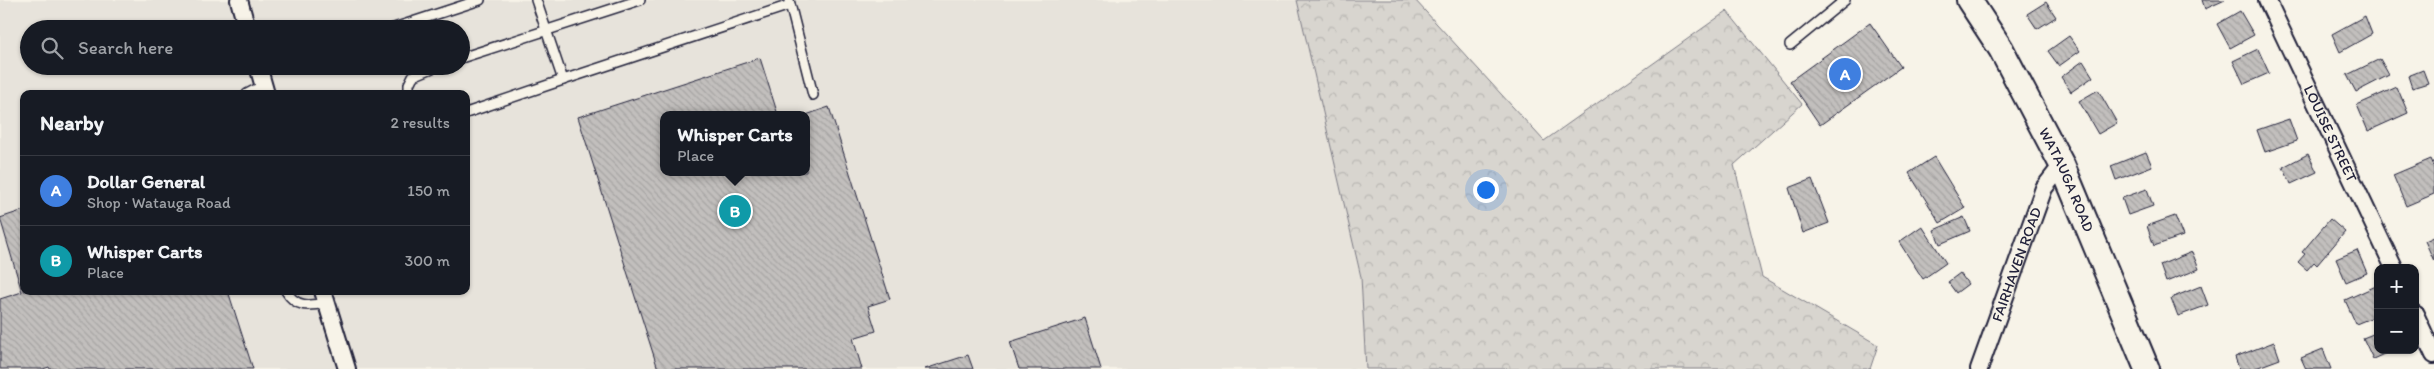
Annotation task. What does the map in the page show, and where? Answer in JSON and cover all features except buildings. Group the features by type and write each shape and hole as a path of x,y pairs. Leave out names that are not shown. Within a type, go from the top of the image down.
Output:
{"main road":[{"name":"WATAUGA ROAD","path":"1969,0 2001,49 2062,165 2147,369"}],"street":[{"path":"239,0 245,20"},
{"name":"LOUISE STREET","path":"2267,0 2392,264"},
{"name":"FAIRHAVEN ROAD","path":"1979,369 2044,188 2062,165"},
{"path":"325,297 347,369"},
{"path":"2419,323 2434,355"}],"lane":[{"path":"419,20 480,0"},
{"path":"536,0 563,80"},
{"path":"470,55 640,0"},
{"path":"1790,45 1845,0"},
{"path":"470,111 789,2 813,95"},
{"path":"409,90 409,84 415,75"},
{"path":"251,90 262,79"},
{"path":"289,295 294,302 303,306 325,297"}],"shaded area":[{"path":"0,0 1297,0 1361,277 1366,369 0,369"}],"green space":[{"path":"1297,0 1415,0 1544,141 1727,11 1802,104 1734,165 1762,277 1878,345 1870,369 1366,369 1361,277"}],"place":[{"name":"Dollar General","path":"1845,74"},
{"name":"Whisper Carts","path":"735,211"}]}
